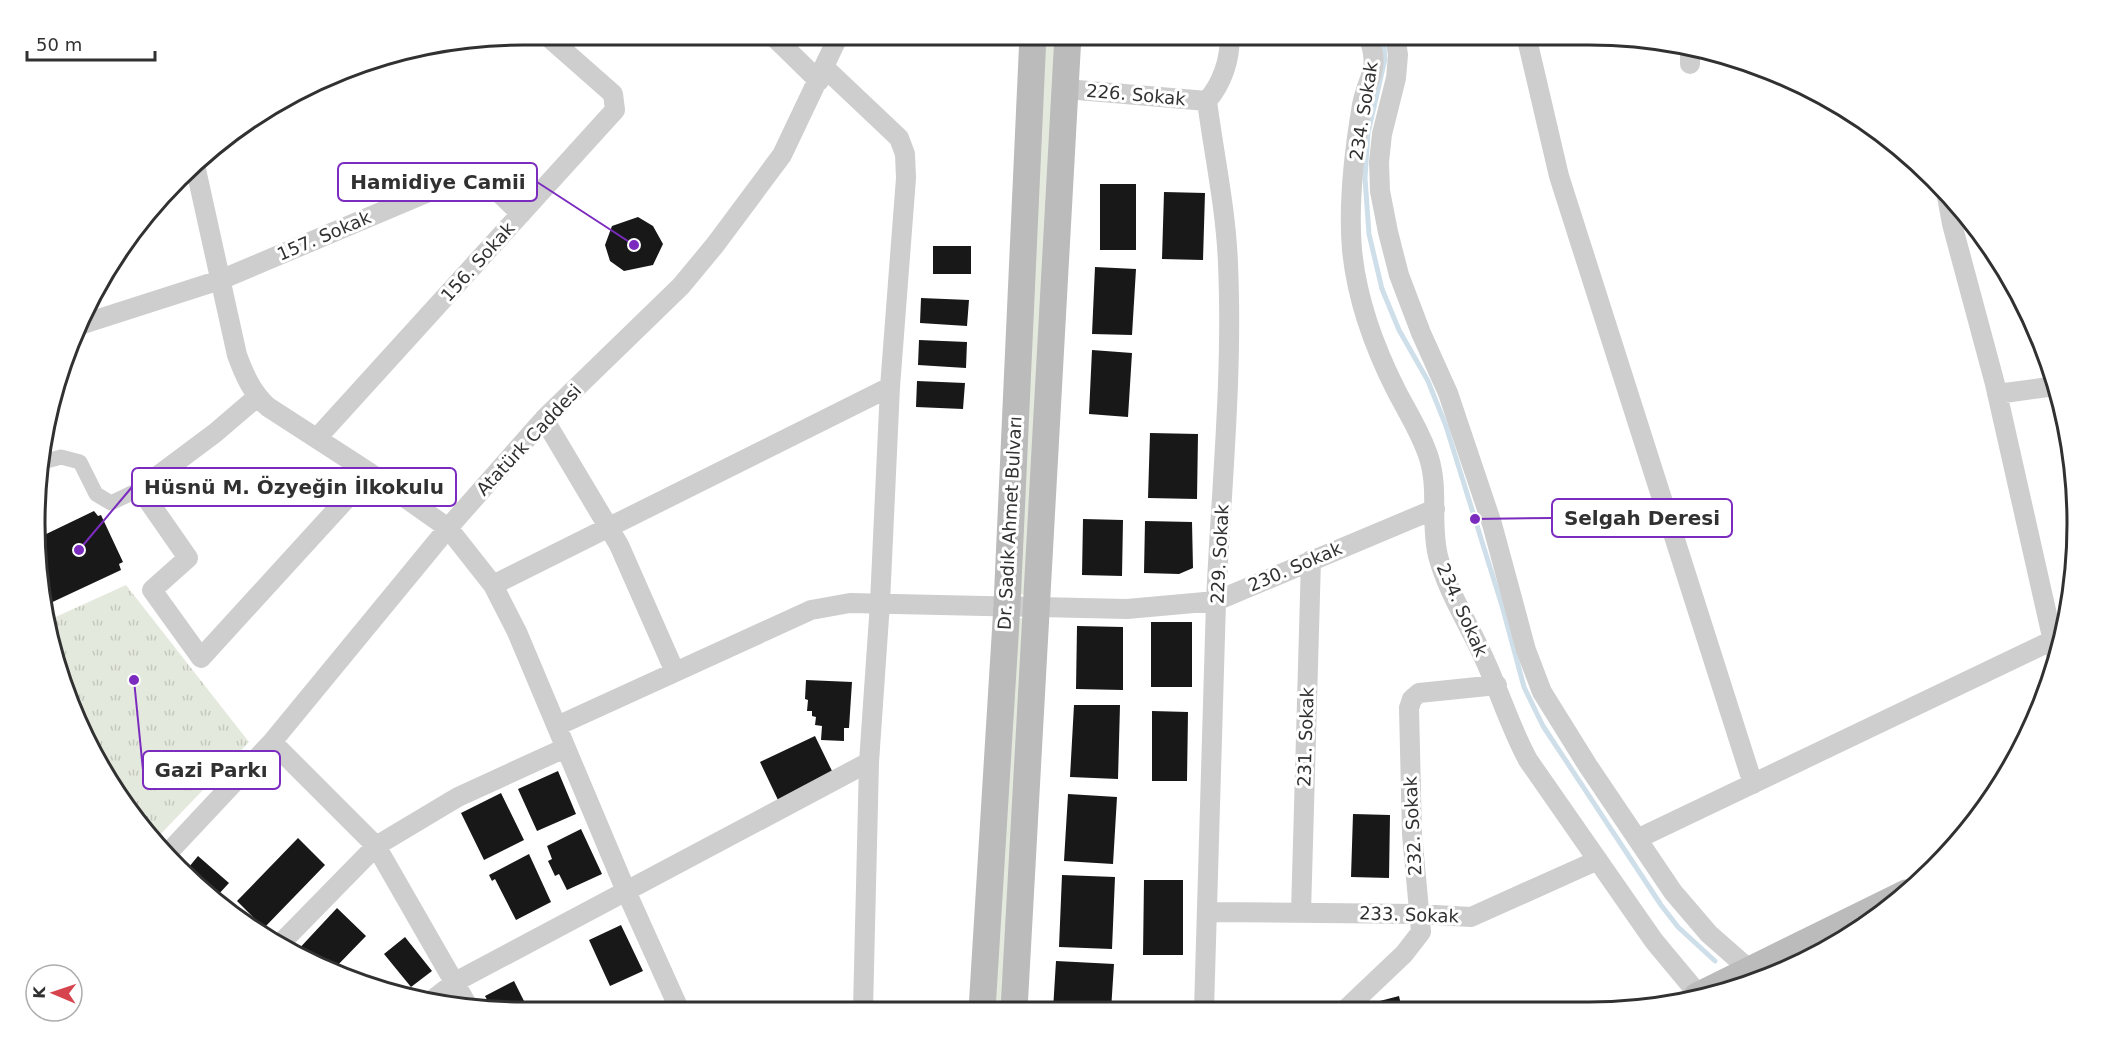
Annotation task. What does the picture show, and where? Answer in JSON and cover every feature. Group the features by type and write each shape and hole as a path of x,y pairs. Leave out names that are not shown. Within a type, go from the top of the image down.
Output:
{"main road":[{"name":"Dr. Sadık Ahmet Bulvarı","path":"982,1002 1007,605 1033,45"},
{"name":"Dr. Sadık Ahmet Bulvarı","path":"1014,1002 1068,45"},
{"path":"1726,982 1866,912"}],"street":[{"name":"156. Sokak","path":"317,438 615,110 613,94 558,45"},
{"path":"785,45 899,138 905,154 906,178 890,387 880,603 869,762 863,1002"},
{"name":"Atatürk Caddesi","path":"172,848 272,741 448,528 544,419 681,286 715,245 782,155 835,45"},
{"path":"1207,101 1218,88 1225,68 1228,45"},
{"name":"234. Sokak","path":"1371,45 1374,69 1362,103 1351,214 1352,250 1361,305 1375,344 1429,456 1435,483 1434,532 1439,558 1497,685 1515,736 1528,760 1654,941 1693,990"},
{"path":"1396,45 1396,78 1382,134 1379,162 1380,191 1399,275 1421,333 1448,393 1492,524 1526,650 1542,692 1588,766 1673,892 1701,926 1749,970"},
{"path":"1528,45 1559,176 1753,784"},
{"name":"226. Sokak","path":"1066,89 1207,101"},
{"name":"229. Sokak","path":"1204,1002 1216,601 1226,449 1228,264 1224,209 1207,101"},
{"path":"197,174 237,355 244,375 257,397 448,528 493,585 517,632 626,891 676,1002"},
{"name":"157. Sokak","path":"89,322 220,280 457,180 477,179 492,185 522,214"},
{"path":"1949,210 1997,394 2053,640"},
{"path":"493,585 890,387"},
{"path":"1997,394 2047,387"},
{"path":"49,460 62,457 80,462 96,494 111,503 140,489 215,433 257,397"},
{"path":"544,419 620,545 675,672"},
{"path":"140,489 188,558 152,590 201,658 370,473"},
{"name":"230. Sokak","path":"556,726 811,610 850,603 1127,609 1216,601 1435,509"},
{"name":"231. Sokak","path":"1301,913 1311,560"},
{"path":"1637,840 1753,784 2049,653"},
{"name":"232. Sokak","path":"1353,1002 1404,954 1416,941 1420,932 1412,834 1409,708 1412,699 1419,693 1497,685"},
{"path":"272,741 376,846 464,998"},
{"path":"285,939 376,846 458,797 565,748"},
{"path":"439,994 455,982 869,762"},
{"name":"233. Sokak","path":"1208,912 1418,914 1471,917 1598,860"}],"green space":[{"path":"1044,45 1054,45 1027,595 1017,594"},
{"path":"126,585 249,742 160,835 126,789 94,735 70,677 54,618"},
{"path":"1016,617 1025,619 1003,1002 992,1002"}],"building":[{"path":"1100,184 1136,184 1136,250 1100,250"},
{"path":"1164,192 1205,193 1203,260 1162,259"},
{"path":"638,217 653,226 663,244 653,265 624,271 610,261 605,245 612,226"},
{"path":"933,246 971,246 971,274 933,274"},
{"path":"1095,267 1136,269 1132,335 1092,334"},
{"path":"921,298 969,300 967,326 920,323"},
{"path":"919,340 967,342 966,368 918,365"},
{"path":"1092,350 1132,353 1128,417 1089,414"},
{"path":"917,381 965,383 963,409 916,407"},
{"path":"1150,433 1198,434 1197,499 1148,498"},
{"path":"94,511 98,516 101,515 123,562 119,564 121,570 52,602 45,534"},
{"path":"1083,519 1123,520 1122,576 1082,575"},
{"path":"1145,521 1192,522 1193,568 1179,574 1144,573"},
{"path":"1151,622 1192,622 1192,687 1151,687"},
{"path":"1077,626 1123,627 1123,690 1076,689"},
{"path":"806,680 852,682 849,728 844,728 844,741 821,740 822,726 815,725 816,717 812,716 812,711 807,711"},
{"path":"1074,705 1120,705 1118,779 1070,777"},
{"path":"1152,711 1188,712 1187,781 1152,781"},
{"path":"815,736 833,773 778,800 760,762"},
{"path":"558,771 576,814 537,831 518,789"},
{"path":"501,793 524,840 484,860 461,813"},
{"path":"1068,794 1117,797 1113,864 1064,861"},
{"path":"1353,814 1390,815 1389,878 1351,877"},
{"path":"581,829 602,874 567,890 559,874 555,876 548,861 552,859 547,846"},
{"path":"298,838 325,865 266,926 237,901"},
{"path":"529,854 551,902 516,920 495,879 492,881 489,875"},
{"path":"198,856 229,883 220,893 190,866"},
{"path":"1062,875 1115,877 1112,949 1059,947"},
{"path":"1144,880 1183,880 1183,955 1143,955"},
{"path":"337,908 366,936 338,965 301,947"},
{"path":"621,925 643,971 610,986 589,940"},
{"path":"405,937 432,971 411,987 384,954"},
{"path":"1056,961 1114,964 1112,1002 1053,1002"},
{"path":"514,981 524,1002 487,1001 485,996"},
{"path":"1399,996 1400,1002 1376,1002"}],"waterway":[{"path":"1384,45 1385,59 1368,133 1365,178 1369,234 1382,289 1399,330 1428,381 1446,426 1503,609 1524,687 1543,726 1661,905 1678,927 1715,961"}],"place":[{"name":"Hamidiye Camii","path":"634,245"},
{"name":"Selgah Deresi","path":"1475,519"},
{"name":"Hüsnü M. Özyeğin İlkokulu","path":"79,550"},
{"name":"Gazi Parkı","path":"134,680"}]}
